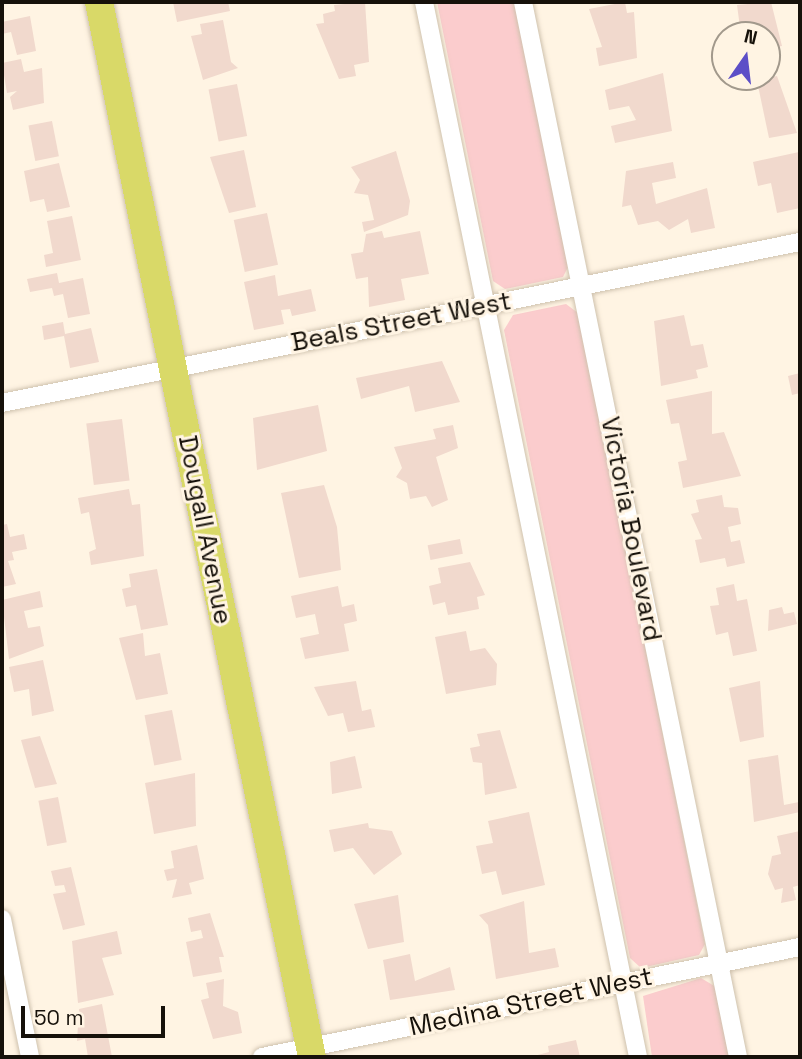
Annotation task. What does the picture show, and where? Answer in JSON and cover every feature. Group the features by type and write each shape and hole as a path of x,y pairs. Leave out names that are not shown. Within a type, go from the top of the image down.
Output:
{"main road":[{"name":"Dougall Avenue","path":"99,2 311,1052"}],"street":[{"path":"424,2 638,1057"},
{"name":"Victoria Boulevard","path":"523,2 738,1057"},
{"name":"Beals Street West","path":"2,403 800,242"},
{"path":"2,919 30,1057"},
{"name":"Medina Street West","path":"262,1057 311,1052 800,947"}],"shaded area":[{"path":"437,2 516,2 569,265 563,277 505,289 493,281"},
{"path":"566,304 578,313 705,944 699,955 641,968 630,958 504,330 513,315"},
{"path":"701,978 716,987 730,1057 652,1057 643,996"}],"building":[{"path":"173,2 228,2 230,11 177,22"},
{"path":"365,2 369,62 354,65 356,76 339,79 316,24 324,23 323,14 335,11 334,5"},
{"path":"625,2 627,13 634,12 637,58 599,66 596,48 602,47 589,9"},
{"path":"771,2 776,21 739,21 737,5"},
{"path":"30,16 36,51 17,55 11,32 2,34 2,22"},
{"path":"223,20 231,62 238,68 203,80 191,36 202,34 200,24"},
{"path":"21,59 24,72 42,68 44,103 13,110 10,97 17,91 7,93 2,63"},
{"path":"663,73 672,131 615,143 611,126 636,120 629,106 609,110 605,90"},
{"path":"237,84 247,136 219,142 209,90"},
{"path":"781,87 797,133 769,138 759,91 781,91"},
{"path":"52,121 59,156 35,161 28,126"},
{"path":"244,150 256,207 229,213 210,157"},
{"path":"396,151 410,201 408,215 364,232 362,222 374,220 368,195 354,193 360,180 351,167"},
{"path":"799,152 800,208 777,213 771,183 758,186 753,162"},
{"path":"673,162 676,178 652,183 656,204 707,188 715,228 691,233 688,219 669,230 658,221 638,225 631,205 622,207 626,171"},
{"path":"59,163 70,207 47,212 44,199 30,202 24,171"},
{"path":"267,213 278,265 245,272 234,220"},
{"path":"72,216 81,260 46,267 44,255 53,253 47,221"},
{"path":"382,231 384,238 420,231 429,274 401,279 405,300 369,307 368,277 356,279 351,254 363,252 366,234"},
{"path":"57,273 59,283 83,278 90,314 68,318 63,294 54,296 52,288 30,292 27,279"},
{"path":"275,275 278,296 311,289 316,311 292,316 290,309 281,310 284,324 254,330 244,282"},
{"path":"684,315 691,346 703,344 708,367 696,370 698,378 661,386 654,321"},
{"path":"63,322 65,334 91,328 99,362 70,368 64,336 44,340 42,326"},
{"path":"442,361 460,402 415,412 409,386 361,399 356,378"},
{"path":"800,373 800,393 792,395 788,376"},
{"path":"712,391 712,434 724,432 741,476 683,488 678,462 687,460 679,423 671,424 666,400"},
{"path":"318,405 327,451 257,470 253,418"},
{"path":"122,419 130,481 94,485 86,423"},
{"path":"453,425 458,448 436,457 448,500 432,507 426,496 410,499 407,483 396,477 402,468 394,447 436,439 433,429"},
{"path":"324,485 337,527 341,570 299,578 281,493"},
{"path":"129,489 132,505 140,504 144,556 91,565 89,552 96,549 89,512 81,514 78,498"},
{"path":"722,495 724,507 738,508 741,524 728,527 731,542 740,540 745,563 727,567 725,558 700,563 695,540 702,539 691,514 699,512 696,500"},
{"path":"7,524 10,537 24,534 27,549 12,552 14,560 8,561 16,584 2,587 2,525"},
{"path":"460,539 463,554 430,560 428,545"},
{"path":"470,562 485,595 477,597 479,609 448,615 445,602 433,605 429,586 441,583 438,568"},
{"path":"157,569 168,625 141,630 136,605 126,607 122,589 131,587 129,574"},
{"path":"734,584 737,601 747,599 757,651 733,656 728,632 716,635 710,606 719,605 716,588"},
{"path":"338,586 342,607 354,604 357,621 344,624 349,651 305,659 300,638 319,634 315,614 296,618 291,596"},
{"path":"40,591 43,607 24,611 28,628 40,626 44,646 9,659 2,600"},
{"path":"782,607 784,614 794,612 797,624 768,631 769,610"},
{"path":"466,631 470,651 485,648 497,664 496,685 446,694 435,637"},
{"path":"143,633 145,656 160,653 168,694 136,700 119,638"},
{"path":"43,660 54,711 32,716 29,689 14,692 9,667"},
{"path":"356,681 362,711 371,709 375,727 348,732 343,713 328,716 314,687"},
{"path":"760,681 764,737 740,742 729,688"},
{"path":"172,710 182,760 154,765 145,715"},
{"path":"500,730 517,788 485,795 482,763 473,762 470,748 480,746 477,734"},
{"path":"40,736 57,784 35,788 21,740"},
{"path":"778,755 784,805 799,802 800,812 754,822 748,760"},
{"path":"355,756 362,788 332,794 330,762"},
{"path":"195,773 196,826 154,834 145,783"},
{"path":"58,797 67,842 47,846 38,801"},
{"path":"529,812 545,885 502,895 496,871 482,874 476,846 493,843 488,821"},
{"path":"368,823 369,828 392,831 402,854 374,875 353,848 334,852 329,830"},
{"path":"800,831 800,885 793,887 796,900 781,903 783,888 775,890 768,874 772,856 781,854 777,836"},
{"path":"197,845 204,879 189,883 192,894 172,898 177,879 167,881 164,870 174,868 171,851"},
{"path":"71,867 85,925 63,930 53,894 66,892 64,885 55,886 51,871"},
{"path":"398,895 404,942 368,949 354,904"},
{"path":"524,901 529,953 555,948 559,967 496,979 488,925 479,915"},
{"path":"210,913 224,957 219,957 222,972 193,977 186,942 203,938 201,930 191,932 188,918"},
{"path":"117,931 122,954 102,958 114,995 78,1003 72,941"},
{"path":"410,954 415,981 450,967 455,990 390,1000 383,960"},
{"path":"224,979 223,1006 238,1012 242,1033 213,1039 201,1000 209,998 206,983"},
{"path":"102,1004 112,1057 88,1057 85,1039 77,1041 79,1009"},
{"path":"576,1040 580,1057 530,1057 549,1052 548,1046"}]}
